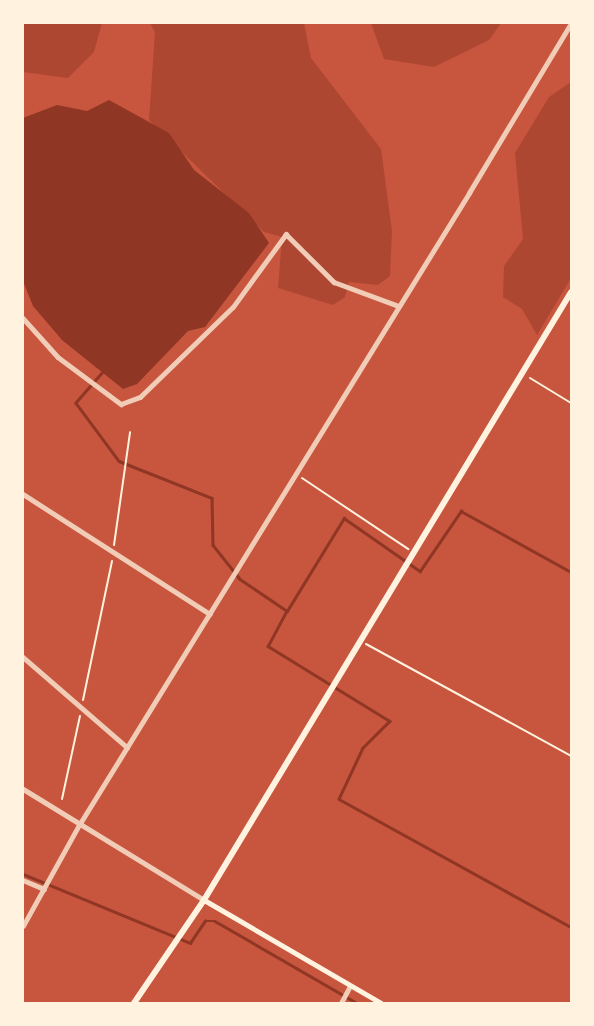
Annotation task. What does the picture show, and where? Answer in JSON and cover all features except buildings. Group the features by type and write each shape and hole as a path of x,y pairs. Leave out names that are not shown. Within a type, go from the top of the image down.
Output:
{"main road":[{"path":"134,1003 204,900 571,292"},
{"path":"204,900 381,1003"}],"street":[{"path":"23,926 79,825 571,23"},
{"path":"23,318 58,357 121,404 140,397 233,307 285,234 334,282 399,306"},
{"path":"23,494 210,614"},
{"path":"23,657 127,747"},
{"path":"23,789 204,900"},
{"path":"23,880 44,889"},
{"path":"341,1003 350,986"}],"path":[{"path":"523,374 571,403"},
{"path":"62,799 113,552 130,432"},
{"path":"296,474 415,554"},
{"path":"362,641 571,755"}],"shaded area":[{"path":"23,23 102,23 94,52 68,78 23,72"},
{"path":"150,23 304,23 311,58 381,149 392,231 390,276 378,285 349,282 345,297 333,305 278,288 282,237 264,232 149,120 155,32"},
{"path":"371,23 501,23 489,40 434,67 384,59"},
{"path":"571,82 571,278 537,335 522,309 503,297 504,266 523,239 515,153 549,97"},
{"path":"109,100 169,133 194,170 249,213 269,243 205,327 188,331 137,384 123,389 62,340 33,306 23,281 23,118 57,105 87,111"}],"waterway":[{"path":"103,372 76,403 119,461 212,498 213,545 240,579 287,611 344,518 420,571 461,511 571,572"},
{"path":"287,611 268,646 390,721 363,748 339,799 571,927"},
{"path":"23,874 190,943 205,921 215,921 357,1003"}]}
